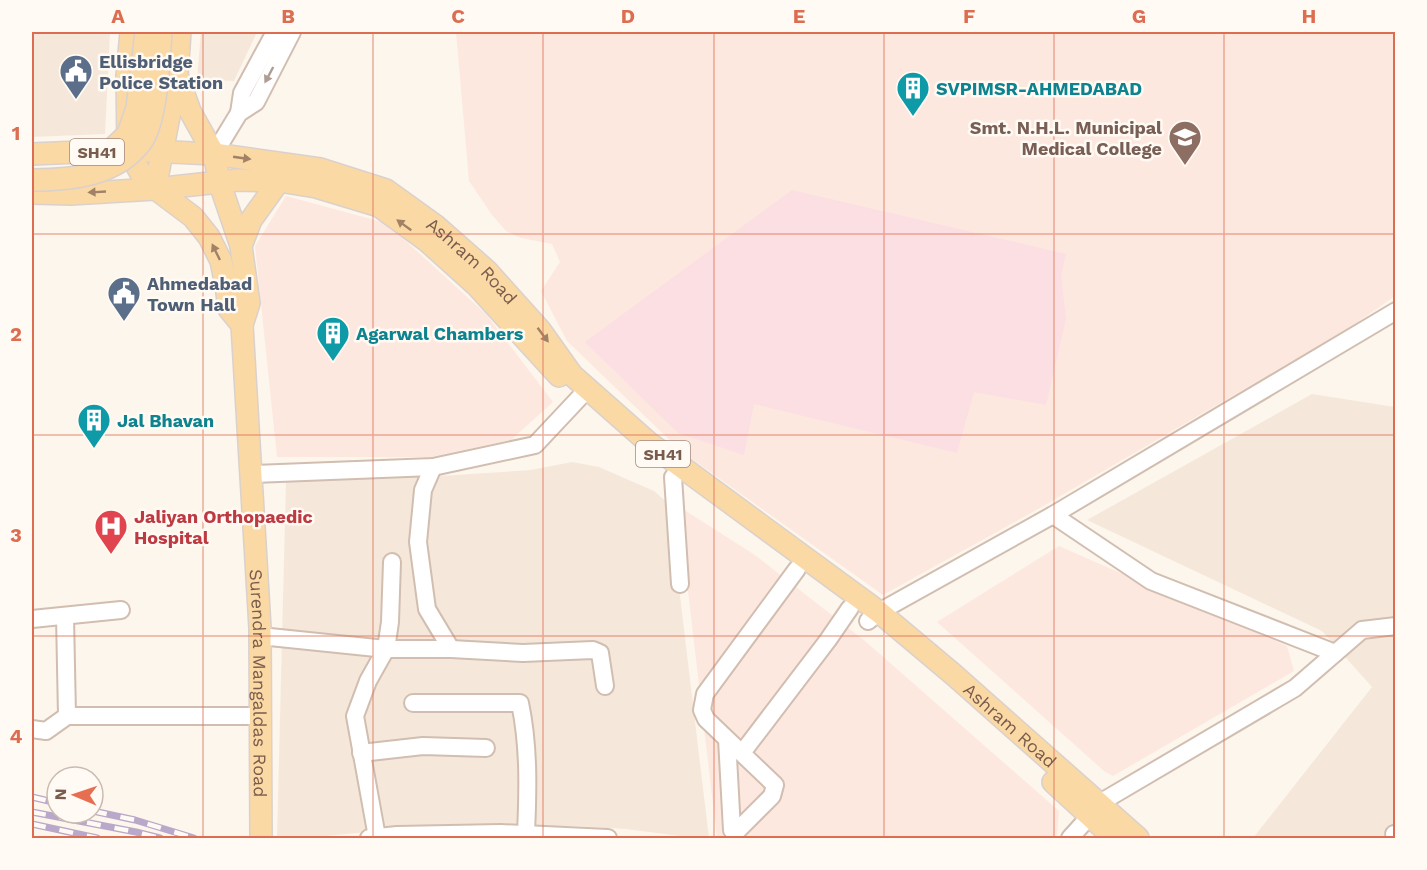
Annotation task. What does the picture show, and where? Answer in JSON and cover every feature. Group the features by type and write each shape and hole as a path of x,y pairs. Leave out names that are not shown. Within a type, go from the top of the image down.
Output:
{"main road":[{"name":"Surendra Mangaldas Road","path":"131,32 127,75 128,150 145,180 193,217 209,237 220,261 229,309 242,326 260,636 261,838"},
{"path":"32,166 79,164 107,153 128,134 137,108 146,32"},
{"path":"32,180 87,176 118,163 142,141 152,113 161,32"},
{"path":"155,189 177,75 180,32"},
{"path":"177,75 190,111 214,154 220,184 241,246 249,303 242,326"},
{"name":"Ashram Road","path":"32,154 128,150 214,154 320,170 386,190 436,226 487,271 540,330 585,394 640,453 850,608 873,616"},
{"name":"Ashram Road","path":"32,193 71,194 155,189 220,184 238,180 279,181 316,187 379,206 427,241 476,285 564,382 585,394 972,691 1094,811 1114,838"},
{"path":"241,246 251,220 279,181"},
{"name":"Ashram Road","path":"1094,811 1138,838"}],"street":[{"path":"214,154 239,113 242,93 275,32"},
{"path":"239,113 256,102 292,32"},
{"path":"873,616 1053,515 1395,311"},
{"path":"251,474 433,468 535,445 585,394"},
{"path":"433,468 423,490 418,542 427,609 451,649"},
{"path":"673,477 680,584"},
{"path":"1053,515 1151,581 1335,653"},
{"path":"392,562 390,622 386,649 368,681 355,716 373,838 526,833 608,838"},
{"path":"727,739 732,830 734,832 739,831 775,790 772,782 704,716 702,702 705,694 797,569"},
{"path":"742,753 850,608"},
{"path":"32,620 121,610"},
{"path":"65,616 67,716"},
{"path":"1070,838 1094,811 1295,688 1362,630 1395,626"},
{"path":"260,636 386,649 451,649 523,653 592,650 600,653 605,686"},
{"path":"413,703 520,703 525,728 528,778 526,833"},
{"path":"32,729 46,731 67,716 261,716"},
{"path":"361,753 423,746 486,748"}],"shaded area":[{"path":"32,32 110,32 105,134 32,137"},
{"path":"201,32 257,32 234,81 197,79"},
{"path":"456,32 1395,32 1395,296 1352,326 1040,508 883,595 682,452 567,341 541,291 560,262 552,244 521,238 506,231 469,181"},
{"path":"792,190 1066,254 1061,276 1066,319 1046,405 974,392 957,453 754,404 744,455 678,433 585,342"},
{"path":"286,196 386,223 486,314 553,402 511,440 430,457 277,457 255,246"},
{"path":"1312,394 1395,407 1395,838 1253,838 1372,687 1322,631 1087,520"},
{"path":"572,462 599,467 654,491 669,504 709,838 574,826 522,830 410,828 304,838 277,838 286,481 440,476 531,470"},
{"path":"678,506 755,555 865,641 1059,811 1057,835 1050,838 717,838"},
{"path":"1059,546 1287,646 1294,671 1113,776 1104,771 937,622"}],"railway":[{"path":"32,797 45,800"},
{"path":"32,812 160,838"},
{"path":"105,814 194,838"},
{"path":"32,824 97,838"}],"place":[{"name":"Ellisbridge Police Station","path":"76,100"},
{"name":"SVPIMSR-AHMEDABAD","path":"913,117"},
{"name":"Smt. N.H.L. Municipal Medical College","path":"1185,166"},
{"name":"Ahmedabad Town Hall","path":"124,322"},
{"name":"Agarwal Chambers","path":"333,362"},
{"name":"Jal Bhavan","path":"94,449"},
{"name":"Jaliyan Orthopaedic Hospital","path":"111,555"}]}
